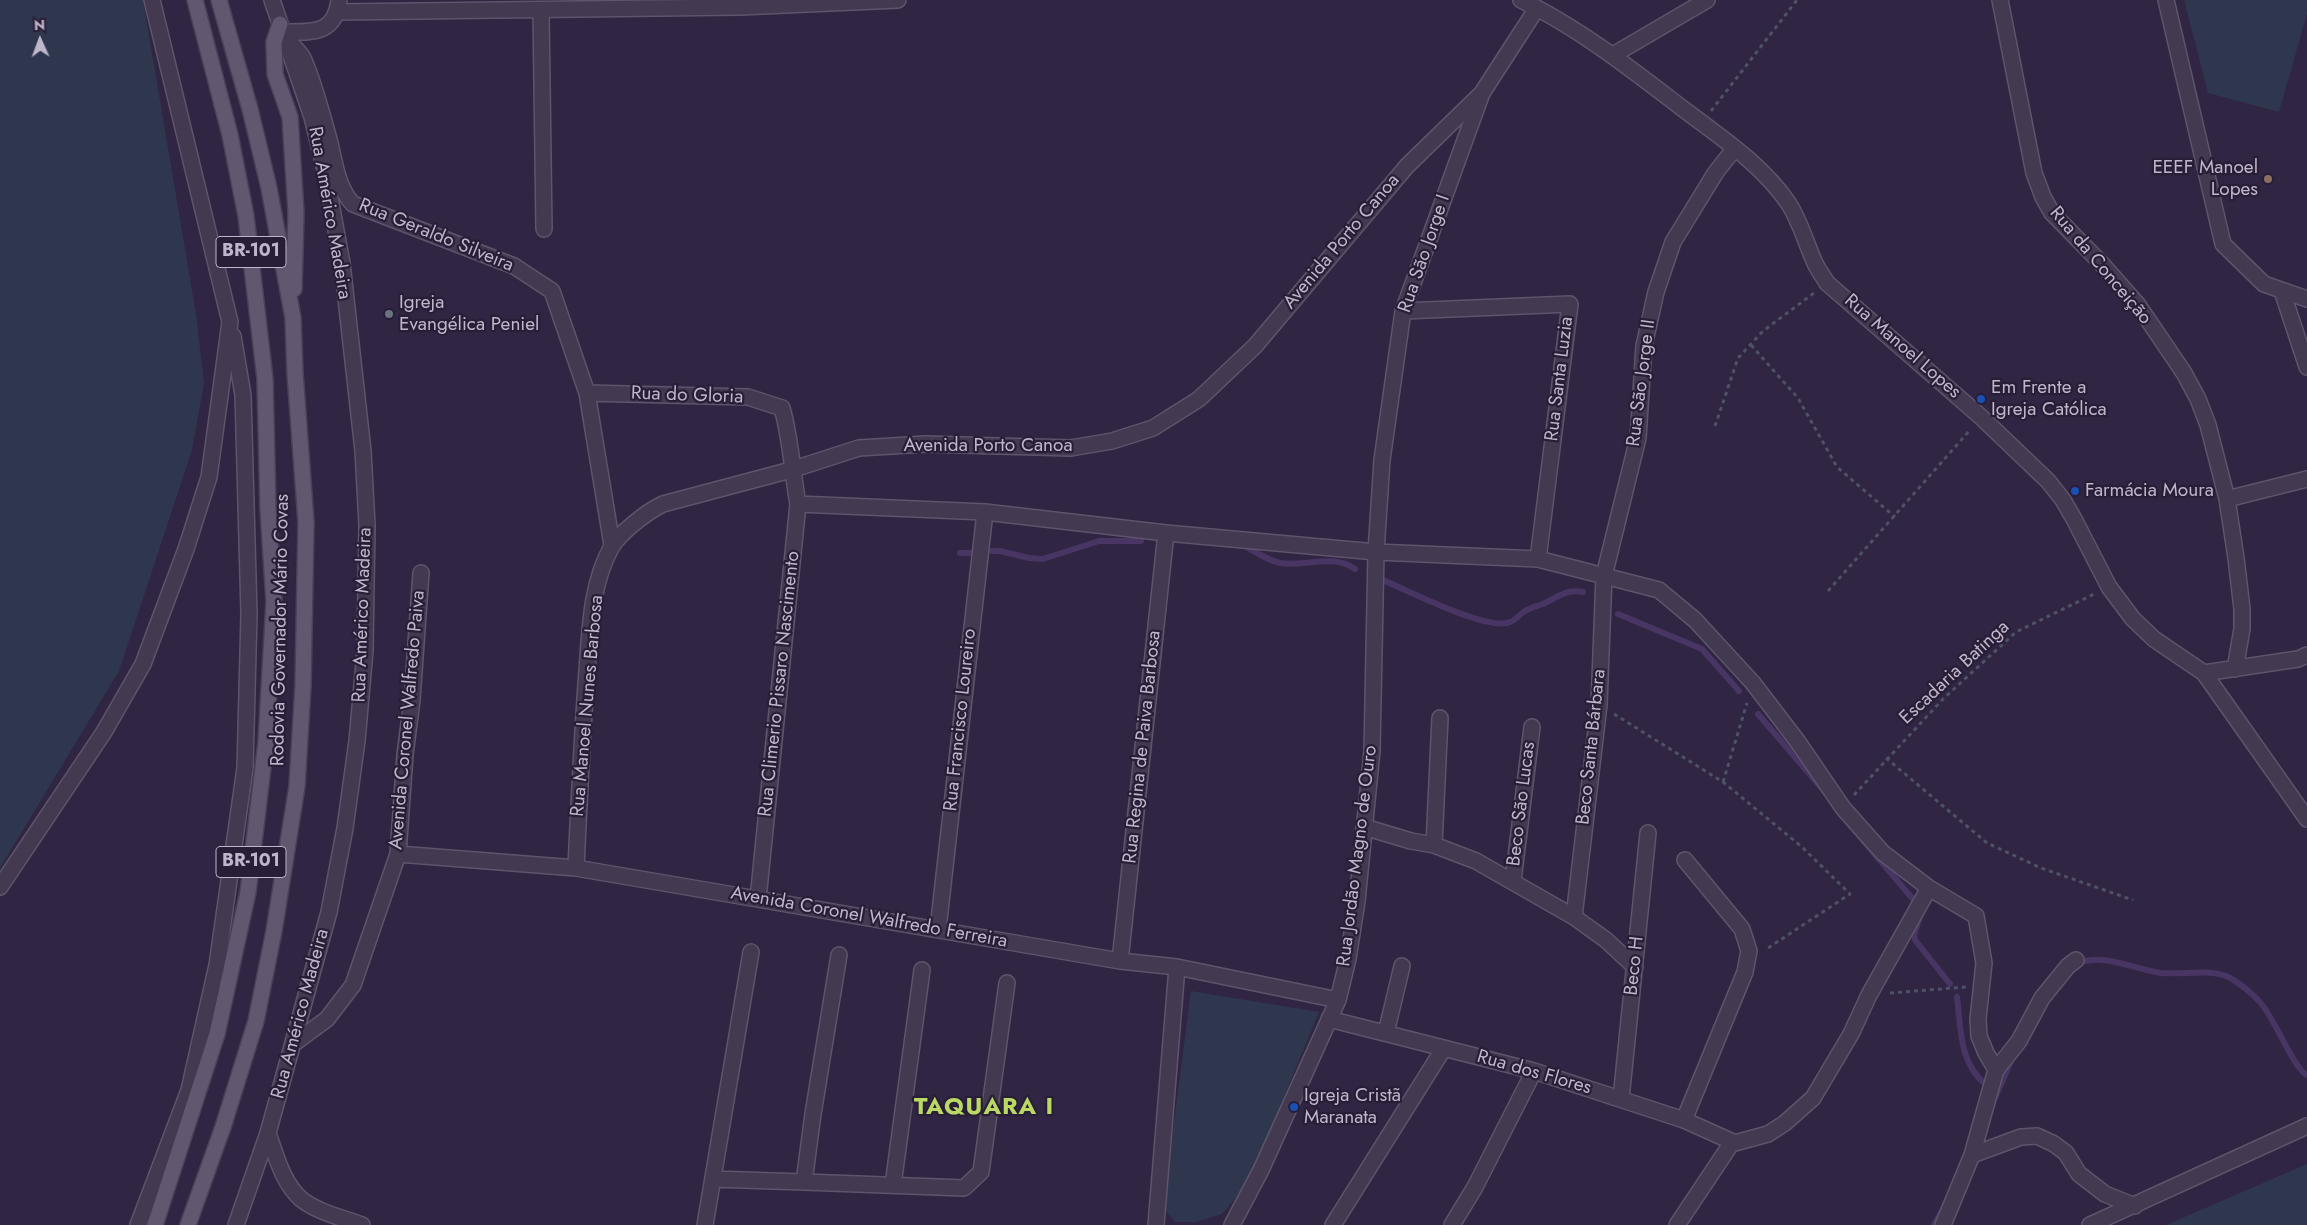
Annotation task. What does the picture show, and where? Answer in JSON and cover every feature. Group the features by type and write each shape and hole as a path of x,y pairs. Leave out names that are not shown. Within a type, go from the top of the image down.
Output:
{"main road":[{"name":"Rodovia Governador Mário Covas","path":"155,1225 217,1034 248,892 266,742 274,602 268,509 265,379 246,216 230,135 195,0"},
{"name":"Rodovia Governador Mário Covas","path":"188,1225 224,1127 256,1021 274,931 297,786 303,686 306,522 295,374 293,318 265,171 250,109 219,0"},
{"path":"282,32 274,42 275,74 290,117 296,212 293,318"}],"street":[{"path":"138,1225 189,1090 217,966 245,768 249,614 243,395 230,322 152,0"},
{"name":"Rua Américo Madeira","path":"236,1225 268,1132 329,912 345,828 356,751 365,652 367,525 363,451 342,263 325,170 314,126 272,0"},
{"path":"282,32 301,32 325,27 332,23 339,6 541,11 740,7 898,0"},
{"name":"Rua Manoel Lopes","path":"1521,0 1538,8 1613,56 1735,148 1767,176 1789,205 1805,234 1815,264 1827,283 1981,417 2048,482 2063,500 2109,587 2133,619 2154,639 2204,672"},
{"path":"1613,56 1707,0"},
{"name":"Rua da Conceição","path":"2000,0 2034,173 2043,196 2052,213 2101,263 2138,305 2184,373 2198,399 2208,424 2227,499 2242,609 2242,629 2235,670"},
{"path":"2166,0 2223,244 2264,284 2307,299"},
{"name":"Rua São Jorge I","path":"1376,552 1382,460 1404,311 1482,93 1538,8"},
{"path":"541,11 544,229"},
{"name":"Rua Geraldo Silveira","path":"282,32 297,49 306,66 329,140 336,173 347,198 354,204 514,266 552,291 587,393 612,545"},
{"name":"Avenida Porto Canoa","path":"612,545 647,512 663,504 791,470 859,448 925,444 1071,448 1112,441 1153,428 1199,399 1255,346 1407,166 1482,93"},
{"name":"Rua São Jorge II","path":"1604,576 1638,438 1644,346 1656,292 1673,242 1716,172 1735,148"},
{"path":"2282,290 2307,367"},
{"name":"Rua Santa Luzia","path":"1404,311 1570,304 1538,559"},
{"path":"0,887 104,732 143,664 176,577 208,477 230,322"},
{"name":"Rua do Gloria","path":"587,393 748,397 782,408 788,432 791,470"},
{"name":"Rua Climerio Pissaro Nascimento","path":"758,900 798,504 791,470"},
{"path":"2227,499 2307,479"},
{"path":"798,504 985,512 1166,533 1376,552 1538,559 1659,590 1695,620 1753,683 1798,742 1843,808 1883,853 1929,888 1976,916 1984,963 1978,1019 1979,1036 1986,1054 1996,1070"},
{"name":"Rua Francisco Loureiro","path":"938,929 985,512"},
{"name":"Rua Regina de Paiva Barbosa","path":"1120,961 1166,533"},
{"name":"Rua Manoel Nunes Barbosa","path":"576,868 584,712 591,623 597,588 612,545"},
{"name":"Rua Jordão Magno de Ouro","path":"1232,1225 1285,1119 1338,1000 1348,959 1357,901 1372,751 1376,552"},
{"name":"Avenida Coronel Walfredo Paiva","path":"293,1044 327,1019 353,985 398,854 421,574"},
{"name":"Beco Santa Bárbara","path":"1574,917 1599,705 1604,576"},
{"path":"2204,672 2235,670 2298,659 2307,655"},
{"path":"2204,672 2307,819"},
{"path":"1434,845 1440,718"},
{"name":"Beco São Lucas","path":"1513,881 1532,727"},
{"path":"1364,827 1411,842 1434,845 1476,861 1574,917 1606,940 1635,967"},
{"name":"Beco H","path":"1621,1099 1648,832"},
{"name":"Avenida Coronel Walfredo Ferreira","path":"398,854 576,868 1120,961 1177,968 1338,1000"},
{"path":"1684,1120 1748,962 1749,951 1742,929 1685,860"},
{"path":"1677,1225 1733,1142 1768,1134 1785,1123 1813,1098 1847,1042 1869,995 1929,888"},
{"path":"705,1225 751,952"},
{"path":"804,1182 838,955"},
{"path":"1943,1225 1972,1155 1996,1070 2019,1041 2042,998 2068,966 2076,960"},
{"path":"1386,1033 1402,966"},
{"path":"1156,1225 1177,968"},
{"path":"892,1185 922,970"},
{"path":"713,1179 964,1188 981,1172 1007,983"},
{"name":"Rua dos Flores","path":"1329,1020 1534,1071 1684,1120 1733,1142"},
{"path":"1333,1225 1444,1048"},
{"path":"1452,1225 1479,1180 1534,1071"},
{"path":"2090,1225 2307,1126"},
{"path":"268,1132 287,1181 301,1199 317,1208 362,1225"},
{"path":"1972,1155 2021,1137 2036,1136 2054,1144 2066,1153 2079,1174 2105,1194 2135,1206"}],"path":[{"path":"1706,117 1797,0"},
{"path":"1715,426 1738,358 1763,331 1827,283"},
{"path":"1751,345 1798,398 1837,467 1895,517"},
{"path":"1828,591 1981,417"},
{"name":"Escadaria Batinga","path":"1843,808 1886,758 1943,699 2016,632 2109,587"},
{"path":"1723,782 1753,683"},
{"path":"1599,705 1723,782 1802,847 1850,894 1748,962"},
{"path":"1886,758 1987,843 2041,868 2133,900"},
{"path":"1869,995 1981,986"}],"shaded area":[{"path":"0,0 143,0 196,314 204,383 192,450 119,671 0,868"},
{"path":"2184,0 2307,0 2307,14 2279,112 2208,93"},
{"path":"1191,991 1319,1012 1272,1126 1241,1192 1222,1214 1196,1222 1175,1222 1163,1207"},
{"path":"2307,1164 2307,1225 2166,1225"}],"waterway":[{"path":"992,551 1043,559 1099,541 1141,541"},
{"path":"1242,544 1275,562 1290,564 1328,561 1346,564 1355,569"},
{"path":"960,553 977,553"},
{"path":"1383,580 1467,616 1499,623 1510,622 1523,612 1562,594 1577,591 1583,592"},
{"path":"1618,614 1702,649 1739,691"},
{"path":"1758,714 1824,791"},
{"path":"1838,811 1918,905"},
{"path":"1920,917 1914,935 1915,940 1950,984"},
{"path":"2076,964 2097,960 2118,962 2161,973 2210,973 2226,976 2248,991 2265,1008 2296,1063 2307,1075"},
{"path":"1957,997 1966,1055 1976,1075 1985,1084"},
{"path":"1995,1098 2012,1059"},
{"path":"1934,1225 1943,1209"}],"place":[{"name":"EEEF Manoel Lopes","path":"2268,179"},
{"name":"Igreja Evangélica Peniel","path":"389,314"},
{"name":"Em Frente a Igreja Católica","path":"1981,399"},
{"name":"Farmácia Moura","path":"2075,491"},
{"name":"Igreja Cristã Maranata","path":"1294,1107"}],"district":[{"name":"TAQUARA I","path":"984,1108"}]}
